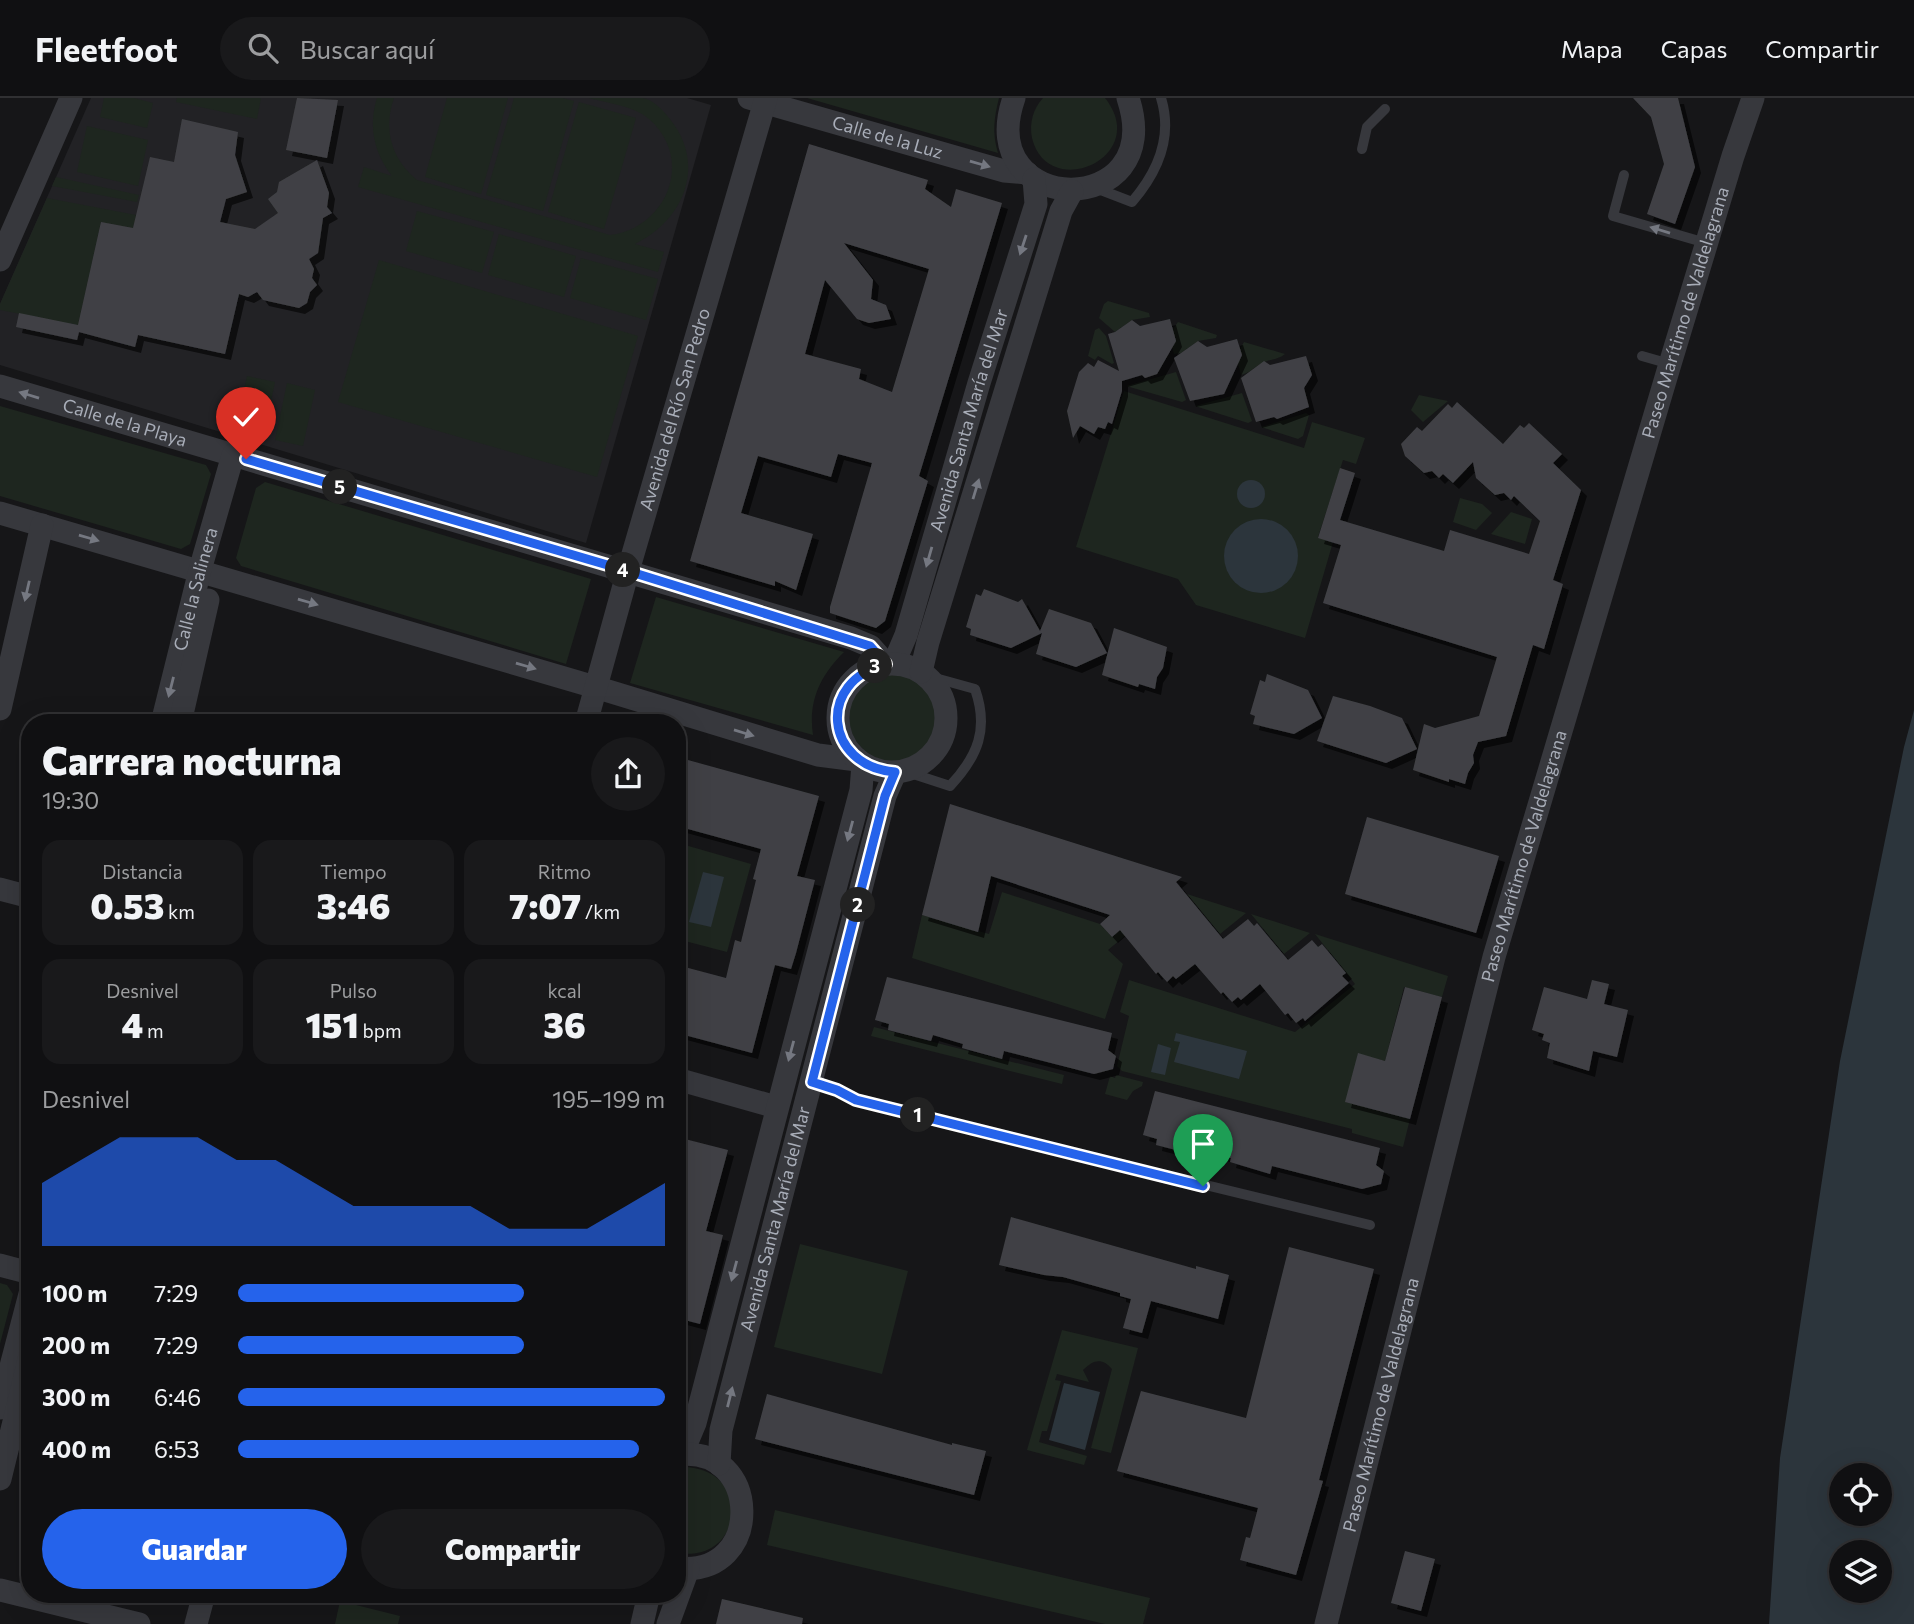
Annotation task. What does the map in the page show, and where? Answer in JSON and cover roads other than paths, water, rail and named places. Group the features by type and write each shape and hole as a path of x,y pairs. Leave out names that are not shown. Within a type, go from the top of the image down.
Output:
{"street":[{"path":"0,260 71,98"},
{"path":"1014,98 1008,118 1008,138 1014,157 1030,176"},
{"path":"1083,189 1112,176 1126,159 1134,139 1134,117 1128,98"},
{"name":"Paseo Marítimo de Valdelagrana","path":"1700,241 1739,98"},
{"name":"Paseo Marítimo de Valdelagrana","path":"1314,1624 1516,834 1657,361 1753,98"},
{"name":"Calle de la Luz","path":"760,99 1004,171 1030,176 1045,186 1083,189"},
{"name":"Avenida del Río San Pedro","path":"588,714 760,99"},
{"name":"Avenida Santa María del Mar","path":"890,663 906,635 979,383 1036,204 1030,176"},
{"name":"Avenida Santa María del Mar","path":"925,674 928,642 1057,224 1083,189"},
{"name":"Paseo Marítimo de Valdelagrana","path":"1326,1624 1494,957 1657,361"},
{"name":"Calle de la Playa","path":"0,386 851,638 870,646 890,663"},
{"path":"182,714 207,572 240,457"},
{"path":"0,513 684,714"},
{"path":"0,709 42,525"},
{"name":"Calle la Salinera","path":"165,714 207,572"},
{"path":"686,715 818,755 860,762 878,771 900,772 919,766 931,757 940,745 945,731 947,716 944,701 938,688 925,674 908,666 890,663 870,667 846,687 839,702 837,718 846,748 860,762"},
{"name":"Avenida Santa María del Mar","path":"686,1442 695,1423 861,790 860,762"},
{"name":"Avenida Santa María del Mar","path":"719,1464 721,1430 885,796 900,772"},
{"path":"0,889 21,895"},
{"path":"686,1082 776,1107"},
{"path":"0,1265 21,1271"},
{"path":"0,1479 21,1343"},
{"path":"11,1398 21,1376"},
{"path":"686,1455 708,1458 719,1464 738,1486 743,1504 743,1522 737,1539 726,1553 711,1564 686,1568"},
{"path":"0,1590 21,1595"},
{"path":"53,1603 139,1624"},
{"path":"197,1624 202,1603"},
{"path":"642,1624 647,1603"},
{"path":"668,1624 674,1603"}],"lane":[{"path":"1083,189 1132,202 1155,170 1163,149 1166,131 1161,98"},
{"path":"1362,149 1367,127 1385,109"},
{"path":"1624,175 1613,216 1700,241"},
{"path":"900,772 950,786 970,761 979,743 982,723 980,702 975,689 925,674"},
{"path":"812,1082 856,1100 1370,1225"}]}
